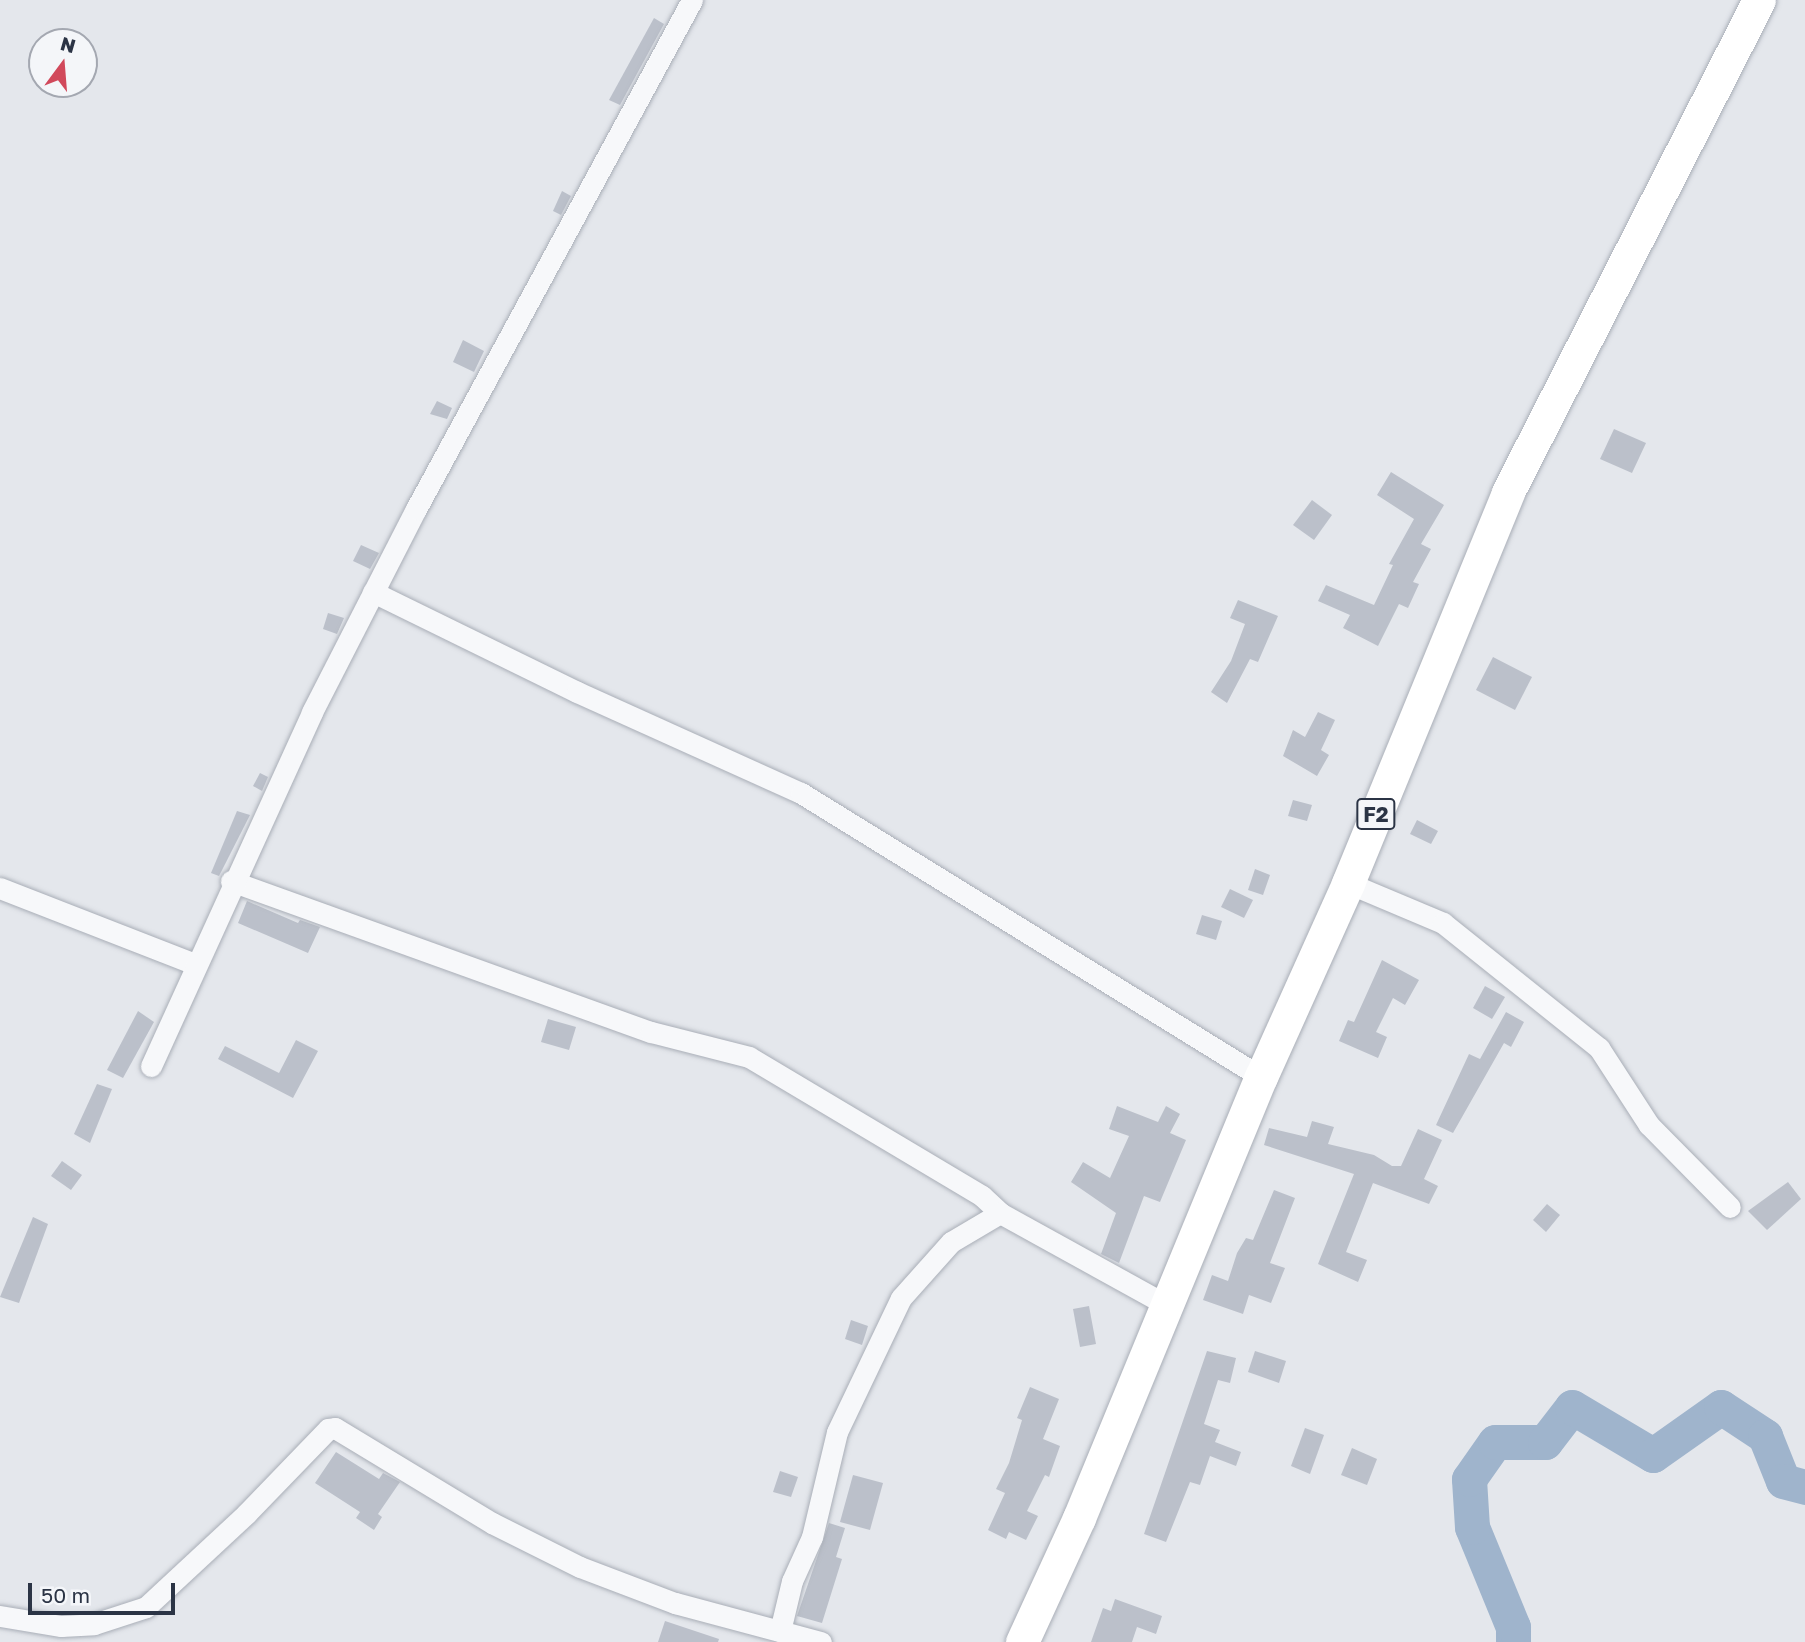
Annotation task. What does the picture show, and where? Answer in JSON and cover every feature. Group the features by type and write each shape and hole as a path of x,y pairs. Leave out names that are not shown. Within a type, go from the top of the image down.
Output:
{"main road":[{"name":"F2","path":"1022,1642 1079,1518 1261,1077 1348,883 1508,492 1759,0"}],"street":[{"path":"151,1066 231,881 373,592 692,0"},
{"path":"373,592 577,692 801,793 1261,1077"},
{"path":"231,881 651,1031 749,1057 982,1196 1000,1213 1167,1305"},
{"path":"1348,883 1443,923 1599,1048 1649,1125 1730,1207"},
{"path":"0,888 195,964"},
{"path":"780,1631 792,1581 812,1537 837,1432 901,1298 951,1242 1000,1213"},
{"path":"0,1616 61,1626 94,1624 146,1607 283,1478 328,1429 335,1428 492,1523 580,1567 675,1603 821,1642"}],"building":[{"path":"654,18 664,24 620,105 609,100"},
{"path":"562,191 571,196 561,215 553,211"},
{"path":"463,340 484,351 474,372 453,362"},
{"path":"437,401 452,408 447,419 430,414"},
{"path":"1614,429 1646,443 1632,473 1600,459"},
{"path":"1391,472 1444,505 1421,544 1431,549 1413,582 1419,584 1408,608 1399,604 1378,646 1343,628 1350,615 1318,601 1326,585 1374,605 1393,565 1389,564 1414,519 1377,495"},
{"path":"1312,500 1332,515 1314,540 1293,525"},
{"path":"361,545 379,553 370,569 353,561"},
{"path":"1238,600 1278,616 1258,662 1250,659 1227,703 1211,692 1231,661 1245,624 1230,618"},
{"path":"328,613 344,618 337,634 323,629"},
{"path":"1493,657 1532,677 1515,710 1476,690"},
{"path":"1318,712 1335,720 1321,750 1329,755 1317,776 1283,756 1293,730 1305,737"},
{"path":"260,773 268,777 262,791 253,786"},
{"path":"1293,800 1312,805 1307,821 1288,816"},
{"path":"237,811 250,815 219,876 211,873"},
{"path":"1417,820 1438,831 1431,844 1410,834"},
{"path":"1255,869 1270,875 1263,895 1248,890"},
{"path":"1230,889 1253,900 1244,918 1221,907"},
{"path":"247,901 298,923 300,920 320,927 308,953 238,923"},
{"path":"1202,915 1222,921 1216,940 1196,934"},
{"path":"1382,960 1419,980 1405,1005 1393,998 1376,1032 1387,1037 1378,1058 1339,1041 1348,1020 1354,1022"},
{"path":"1485,986 1505,997 1492,1019 1473,1008"},
{"path":"138,1011 154,1022 123,1078 107,1070"},
{"path":"1506,1012 1524,1022 1511,1047 1504,1043 1453,1133 1436,1125 1469,1054 1480,1059"},
{"path":"548,1019 576,1027 569,1050 541,1042"},
{"path":"296,1040 318,1051 293,1098 218,1059 225,1046 279,1073"},
{"path":"97,1084 112,1089 90,1143 74,1134"},
{"path":"1117,1106 1158,1122 1166,1106 1180,1114 1170,1133 1186,1140 1160,1202 1144,1196 1119,1263 1101,1254 1116,1213 1071,1182 1083,1162 1110,1178 1129,1136 1109,1129"},
{"path":"1312,1121 1334,1127 1328,1144 1374,1155 1392,1166 1401,1166 1418,1129 1442,1140 1424,1179 1438,1186 1429,1204 1373,1183 1346,1252 1367,1260 1358,1282 1318,1264 1354,1174 1264,1145 1269,1128 1307,1137"},
{"path":"62,1161 82,1175 71,1190 51,1176"},
{"path":"1788,1182 1801,1199 1767,1230 1748,1211"},
{"path":"1274,1190 1295,1198 1270,1263 1285,1268 1271,1303 1249,1295 1243,1314 1203,1300 1212,1275 1228,1281 1237,1253 1246,1238 1253,1240"},
{"path":"1547,1204 1560,1215 1546,1232 1533,1220"},
{"path":"33,1217 48,1224 19,1303 0,1297"},
{"path":"1089,1306 1096,1344 1080,1347 1073,1309"},
{"path":"851,1320 868,1326 862,1345 845,1339"},
{"path":"1207,1351 1236,1358 1230,1383 1218,1380 1204,1424 1220,1430 1215,1442 1241,1452 1236,1466 1210,1456 1200,1485 1190,1482 1166,1542 1144,1534"},
{"path":"1255,1351 1286,1361 1279,1383 1248,1372"},
{"path":"1030,1387 1059,1399 1043,1439 1060,1446 1049,1477 1045,1475 1027,1511 1038,1516 1026,1540 1009,1532 1006,1539 988,1530 1005,1493 996,1489 1009,1463 1022,1420 1017,1418"},
{"path":"1305,1428 1324,1435 1310,1474 1291,1466"},
{"path":"1352,1448 1377,1459 1367,1485 1341,1475"},
{"path":"336,1452 379,1479 383,1473 400,1482 378,1514 382,1517 374,1530 356,1518 360,1512 315,1483"},
{"path":"780,1471 798,1477 791,1497 773,1492"},
{"path":"853,1475 883,1483 870,1530 840,1522"},
{"path":"829,1523 845,1528 836,1557 842,1559 822,1623 797,1616"},
{"path":"1115,1599 1162,1616 1156,1634 1137,1627 1132,1642 1091,1642 1103,1608 1111,1611"},
{"path":"665,1621 719,1639 718,1642 658,1642"}],"waterway":[{"path":"1513,1642 1513,1627 1472,1527 1469,1479 1495,1442 1545,1442 1572,1407 1653,1455 1721,1407 1765,1436 1783,1481 1805,1487"}]}
